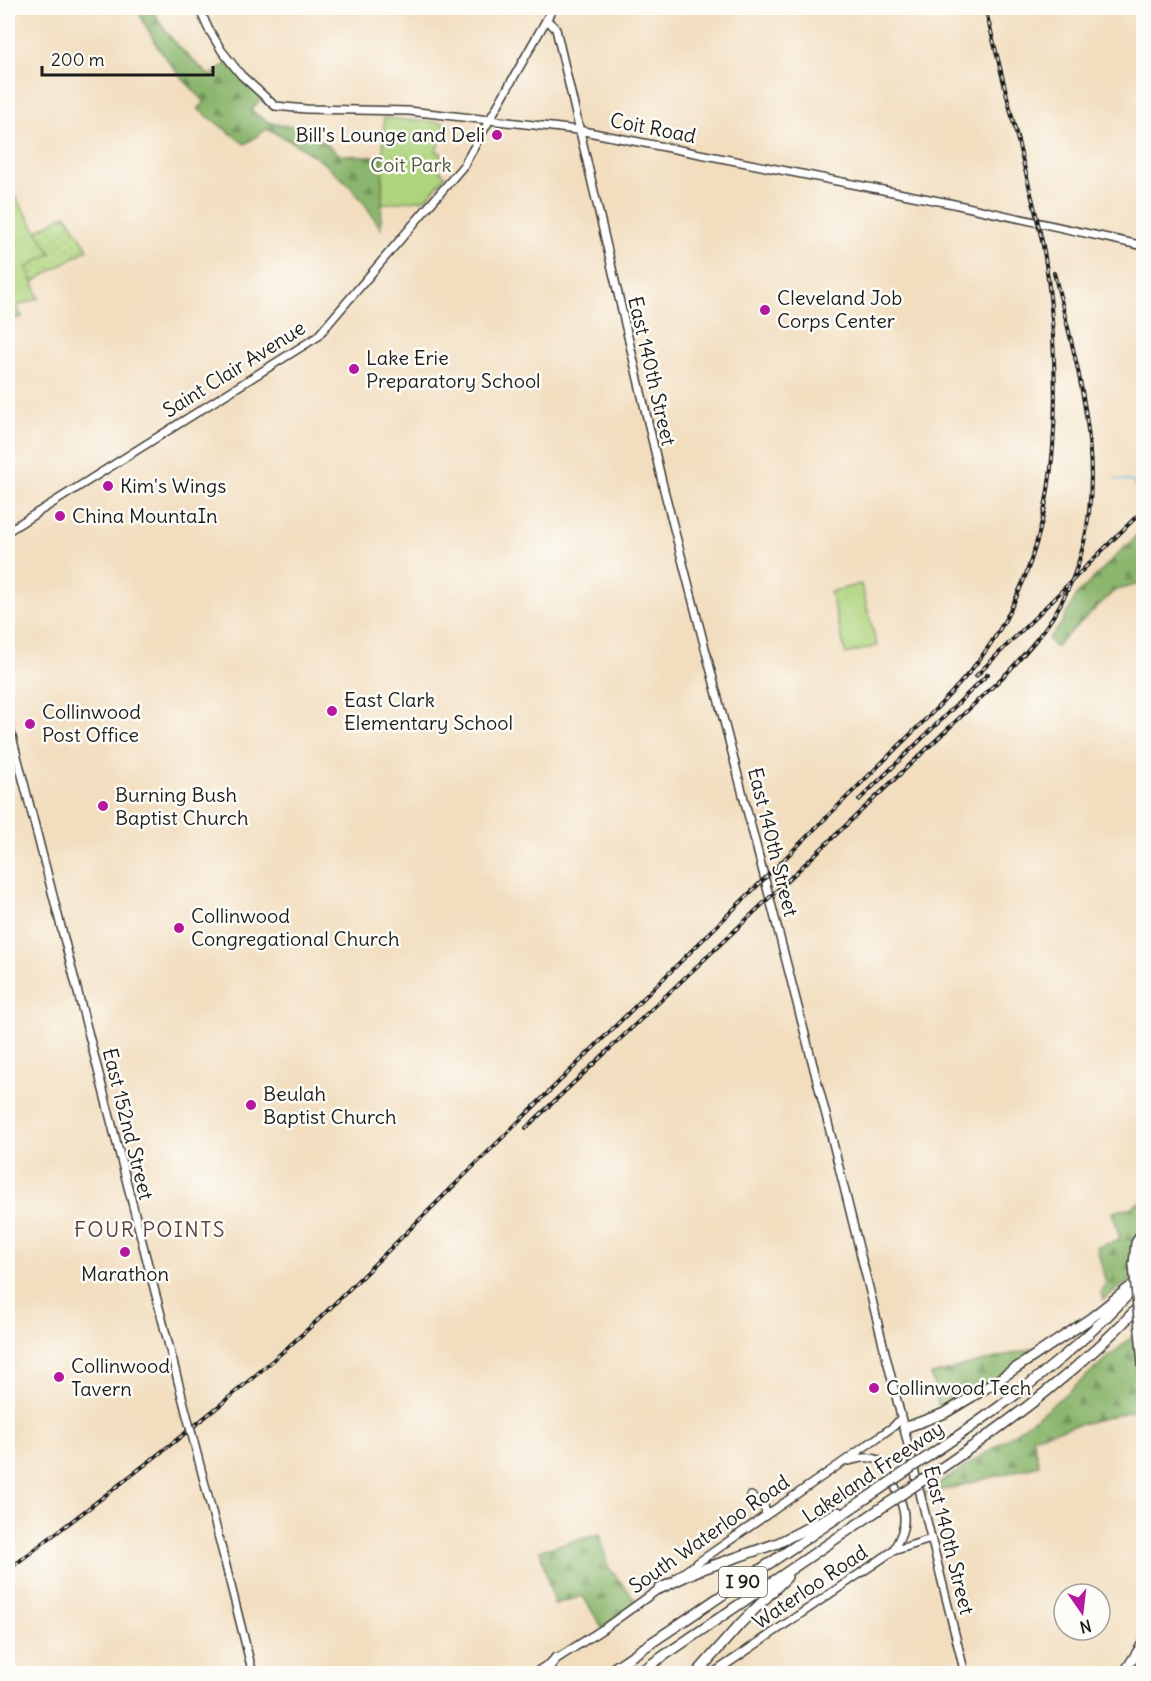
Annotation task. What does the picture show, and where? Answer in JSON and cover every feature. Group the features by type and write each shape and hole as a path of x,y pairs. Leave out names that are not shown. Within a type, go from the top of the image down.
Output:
{"highway":[{"path":"1143,1229 1136,1243 1134,1265 1143,1376"},
{"path":"904,1428 945,1413 973,1396 1091,1318 1143,1277"},
{"name":"Lakeland Freeway","path":"605,1674 1008,1401 1059,1361 1102,1322 1143,1277"},
{"name":"Lakeland Freeway","path":"638,1674 986,1438 1063,1380 1095,1351 1143,1301"},
{"path":"659,1589 697,1571 778,1543 880,1488"},
{"path":"696,1674 740,1624 803,1561"},
{"path":"543,1674 556,1658"}],"main road":[{"path":"1123,1674 1143,1641"}],"street":[{"name":"Coit Road","path":"199,8 222,51 241,75 275,106 306,109 409,111 578,130 949,203 1143,246"},
{"name":"Saint Clair Avenue","path":"8,531 317,338 464,165 554,8"},
{"name":"East 140th Street","path":"547,20 556,29 663,486 828,1123 965,1674"},
{"name":"East 152nd Street","path":"8,721 253,1674"},
{"name":"South Waterloo Road","path":"533,1674 603,1629 894,1426 901,1418"},
{"path":"843,1462 864,1456 874,1457 883,1462 890,1472 904,1518 900,1539 893,1551"},
{"path":"751,1496 764,1505 766,1515"},
{"name":"Waterloo Road","path":"712,1674 893,1551 931,1539"}],"green space":[{"path":"136,8 153,8 170,37 210,76 230,61 263,96 251,111 268,122 306,128 340,155 383,157 381,229 351,187 305,150 267,129 245,144 198,109 205,102 179,75 159,49"},
{"name":"Coit Park","path":"384,118 447,123 436,151 441,153 439,169 445,176 426,199 382,204"},
{"path":"8,186 51,253 27,267 39,298 17,306 22,317 8,320"},
{"path":"66,214 88,249 33,282 27,267 51,253 37,231"},
{"path":"1143,529 1143,583 1114,591 1055,647 1048,639 1060,626 1076,596"},
{"path":"861,584 877,646 846,654 830,592"},
{"path":"1143,1200 1143,1229 1136,1243 1135,1276 1103,1300 1101,1293 1106,1284 1097,1247 1120,1240 1113,1212 1130,1208"},
{"path":"1140,1330 1143,1408 1032,1437 1039,1465 920,1496 1034,1419"},
{"path":"1038,1347 1040,1352 940,1414 931,1375"},
{"path":"600,1534 608,1567 639,1604 603,1629 583,1596 554,1604 540,1550"}],"waterway":[{"path":"1115,479 1132,482 1142,493"}],"railway":[{"path":"8,1570 205,1417 319,1319 929,716 989,647 1020,589 1041,526 1052,460 1055,394 1052,319 1044,251 985,8"},
{"path":"526,1128 1008,672 1056,613 1078,564 1088,523 1091,481 1089,439 1083,397 1054,273"},
{"path":"976,676 1144,509"},
{"path":"859,800 988,674"}],"place":[{"name":"Bill's Lounge and Deli","path":"497,135"},
{"name":"Cleveland Job Corps Center","path":"765,310"},
{"name":"Lake Erie Preparatory School","path":"354,369"},
{"name":"Kim's Wings","path":"108,486"},
{"name":"China MountaIn","path":"60,516"},
{"name":"East Clark Elementary School","path":"332,711"},
{"name":"Collinwood Post Office","path":"30,724"},
{"name":"Burning Bush Baptist Church","path":"103,806"},
{"name":"Collinwood Congregational Church","path":"179,928"},
{"name":"Beulah Baptist Church","path":"251,1105"},
{"name":"Marathon","path":"125,1252"},
{"name":"Collinwood Tavern","path":"59,1377"},
{"name":"Collinwood Tech","path":"874,1388"}],"district":[{"name":"FOUR POINTS","path":"150,1230"}]}
